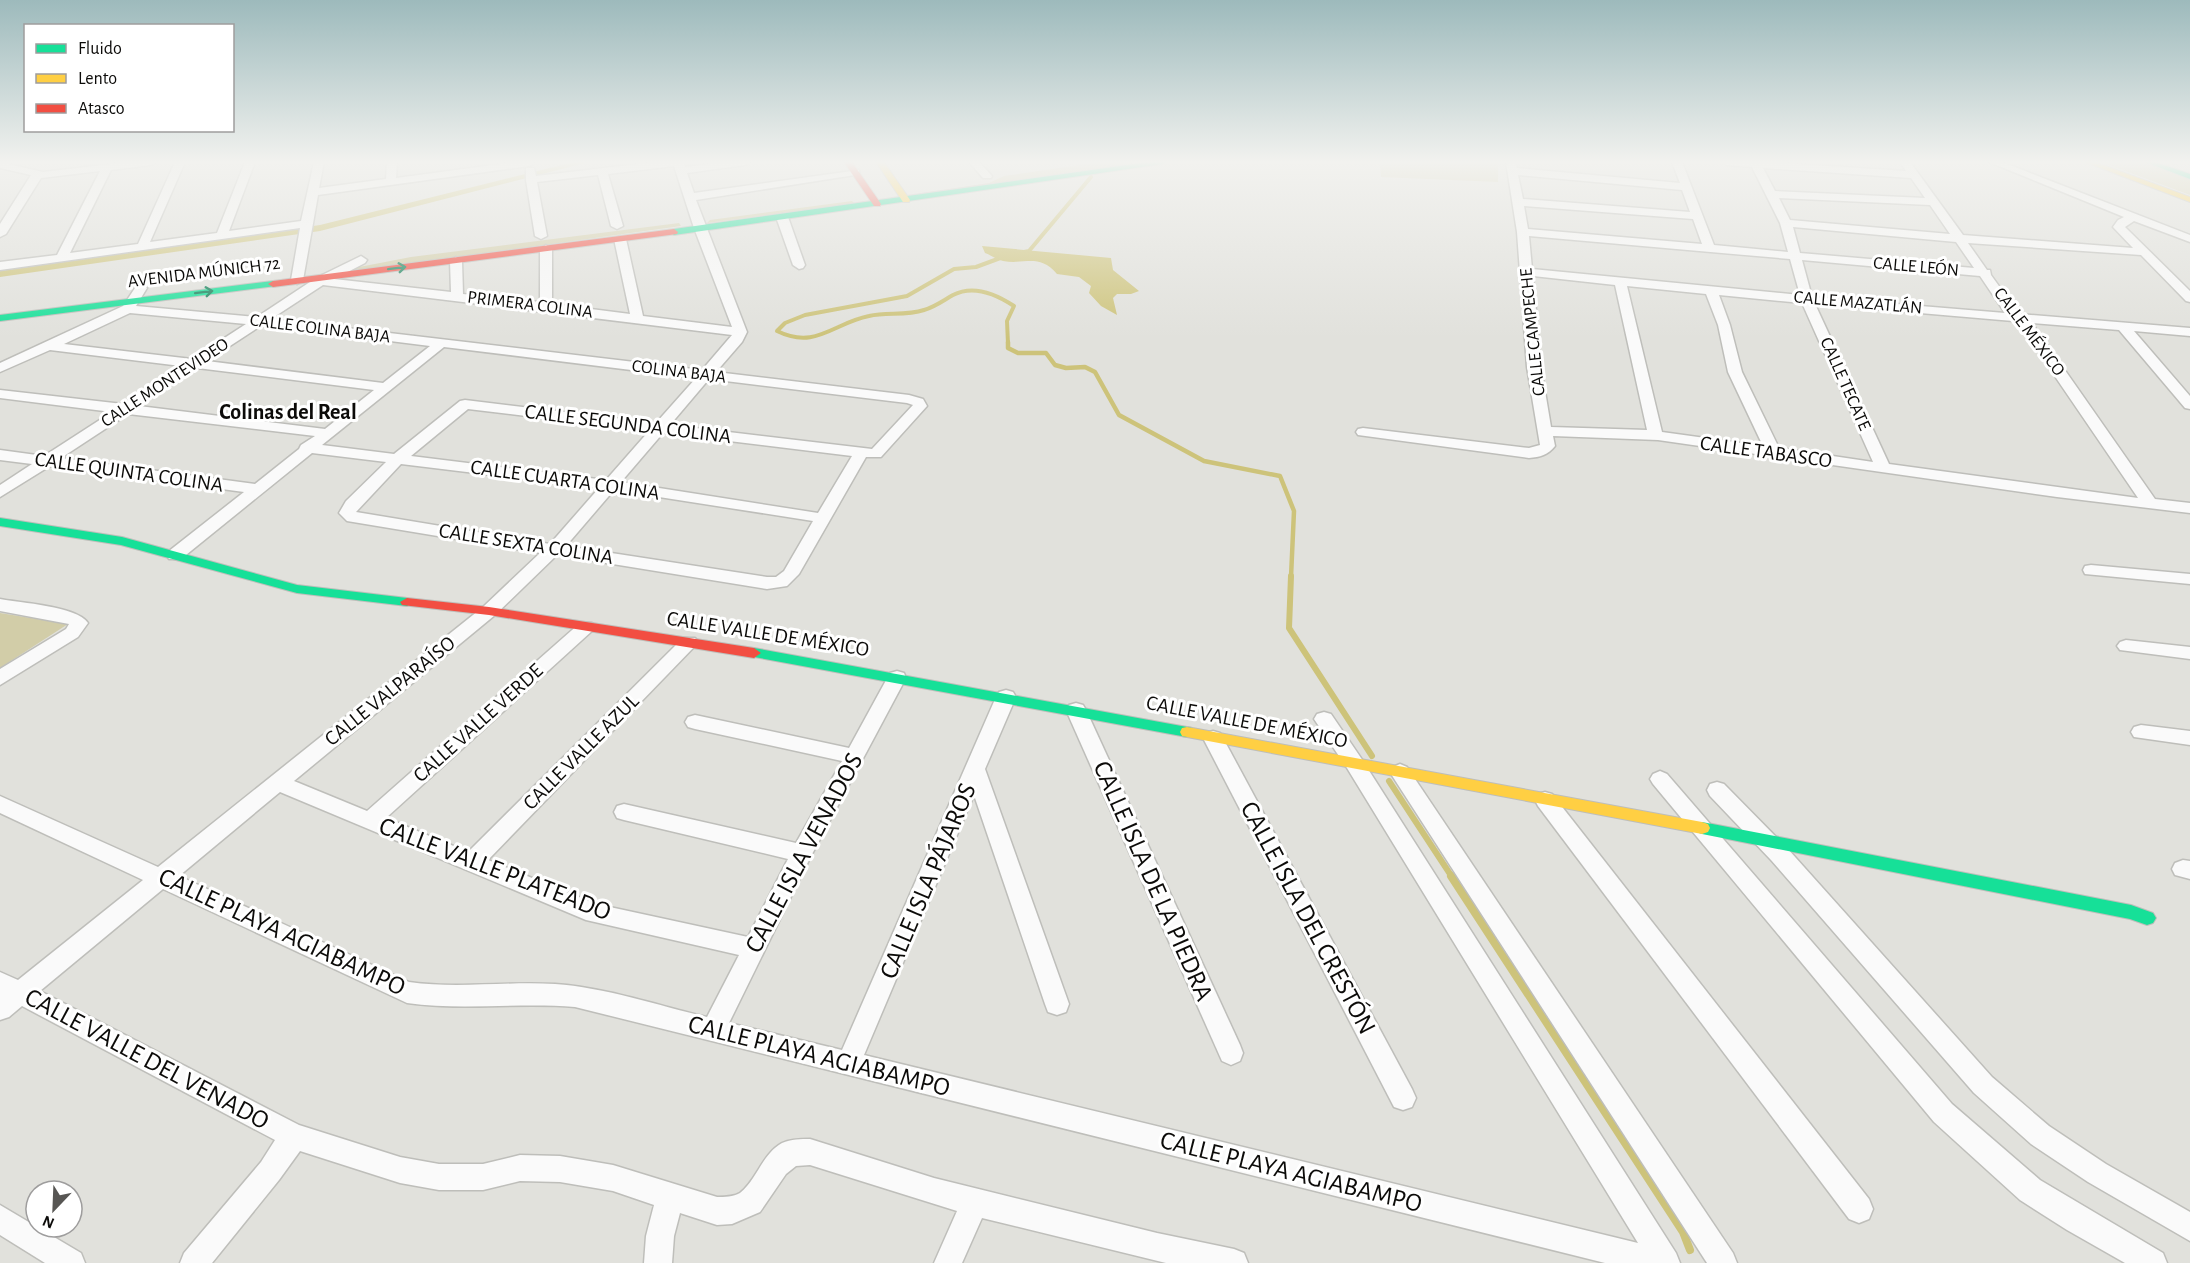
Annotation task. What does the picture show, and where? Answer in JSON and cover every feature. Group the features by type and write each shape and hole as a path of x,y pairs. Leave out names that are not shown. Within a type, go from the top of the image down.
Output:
{"main road":[{"name":"AVENIDA MÚNICH 72","path":"0,318 130,304 361,260 544,242 707,221"},
{"name":"AVENIDA MÚNICH 72","path":"699,222 717,221"},
{"name":"AVENIDA MÚNICH 72","path":"0,308 171,283 297,274 326,279 456,261 544,242"},
{"path":"171,283 181,295"},
{"name":"CALLE VALLE DE MÉXICO","path":"0,522 100,537 297,589 489,611 689,642 1006,697 1213,738 1765,840 2131,912 2147,918"}],"street":[{"path":"62,257 80,221"},
{"path":"143,245 154,221"},
{"path":"222,236 228,221"},
{"path":"297,274 308,221"},
{"path":"540,221 544,242 546,307"},
{"path":"616,221 637,319"},
{"path":"784,221 800,264"},
{"name":"CALLE CAMPECHE","path":"1520,221 1527,272 1534,367 1544,431"},
{"path":"1699,221 1709,248"},
{"name":"CALLE MÉXICO","path":"1948,221 2014,316 2027,325 2150,504"},
{"path":"2125,221 2119,226 2124,234 2146,252 2190,298"},
{"path":"2145,221 2190,239"},
{"path":"699,222 740,332"},
{"path":"1786,223 2146,252"},
{"name":"CALLE TECATE","path":"1786,223 1796,256 1800,280 1884,469"},
{"path":"0,266 143,245 306,228"},
{"name":"CALLE LEÓN","path":"1522,232 1986,273"},
{"name":"CALLE MONTEVIDEO","path":"0,492 258,321 361,260"},
{"path":"456,261 457,296"},
{"name":"CALLE MAZATLÁN","path":"1527,272 1808,300 2190,332"},
{"name":"PRIMERA COLINA","path":"326,279 740,332"},
{"path":"1620,281 1655,435"},
{"path":"0,368 50,346 130,304 141,288"},
{"path":"1711,290 1724,325 1735,372 1774,453"},
{"name":"CALLE COLINA BAJA","path":"130,304 440,344"},
{"path":"2123,326 2190,405"},
{"name":"CALLE VALPARAÍSO","path":"0,1009 10,987 162,877 489,611 555,548 737,339 740,332"},
{"path":"175,555 306,448 440,344"},
{"name":"COLINA BAJA","path":"440,344 909,399 918,402 920,406 869,453"},
{"path":"50,346 384,387"},
{"path":"0,394 325,434"},
{"name":"CALLE SEGUNDA COLINA","path":"399,458 465,404 869,453"},
{"path":"1363,432 1529,453 1540,452 1548,446 1544,431"},
{"name":"CALLE TABASCO","path":"1544,431 1655,435 1884,469 2190,508"},
{"name":"CALLE CUARTA COLINA","path":"306,448 611,485 822,518"},
{"path":"822,518 869,453"},
{"name":"CALLE QUINTA COLINA","path":"0,455 258,489"},
{"name":"CALLE SEXTA COLINA","path":"399,458 352,504 346,513 353,518 767,583 781,582 790,574 822,518"},
{"path":"2091,570 2190,579"},
{"path":"0,605 70,617 79,624 72,633 0,678"},
{"name":"CALLE VALLE VERDE","path":"370,820 586,627"},
{"name":"CALLE VALLE AZUL","path":"472,862 689,642"},
{"path":"2126,646 2190,653"},
{"name":"CALLE ISLA VENADOS","path":"712,1030 802,853 897,678"},
{"name":"CALLE ISLA PÁJAROS","path":"848,1064 1006,697"},
{"name":"CALLE ISLA DE LA PIEDRA","path":"1076,710 1231,1053"},
{"path":"1324,719 1354,763 1664,1263"},
{"path":"695,722 856,757"},
{"path":"2140,732 2190,738"},
{"name":"CALLE ISLA DEL CRESTÓN","path":"1213,738 1403,1098"},
{"path":"976,770 1057,1004"},
{"path":"1400,772 1723,1263"},
{"path":"1660,779 1943,1113 2030,1190 2077,1220 2153,1263"},
{"name":"CALLE VALLE PLATEADO","path":"278,783 594,913 753,948"},
{"path":"1717,790 1765,840 1983,1085 2040,1135 2097,1173 2190,1227"},
{"path":"1545,800 1859,1209"},
{"name":"CALLE PLAYA AGIABAMPO","path":"0,804 407,992 431,997 524,993 575,996 1664,1263"},
{"path":"624,812 802,853"},
{"name":"CALLE VALLE DEL VENADO","path":"10,987 294,1136 400,1170 439,1177 483,1177 520,1168 560,1169 613,1178 717,1211 732,1210 750,1202 777,1166 790,1153 810,1152 934,1192 1183,1258 1234,1263"},
{"path":"194,1263 270,1171 294,1136"},
{"path":"658,1263 660,1236 670,1197"},
{"path":"948,1263 975,1202"},
{"path":"0,1219 71,1263"}],"shaded area":[{"path":"679,223 681,226 348,272 354,268 411,257"},
{"path":"982,246 1111,258 1113,270 1139,291 1131,294 1117,294 1113,298 1117,315 1101,306 1089,293 1091,286 1079,277 1057,274 1038,262 1001,260 985,253"},
{"path":"0,613 68,624 0,668"}],"waterway":[{"path":"0,274 320,228 348,221"},
{"path":"1024,252 1029,251 1054,221"},
{"path":"1003,257 976,267 954,269 907,296 805,315 785,323 777,331 803,338 814,336 856,319 917,312 961,292 977,290 992,294 1014,306 1007,321 1008,344"},
{"path":"1008,344 1008,348 1018,353 1046,353 1055,365 1066,368 1085,367 1095,372 1119,415 1204,461 1280,476 1294,511 1291,577"},
{"path":"1291,576 1289,628 1372,756"},
{"path":"1389,781 1452,877"},
{"path":"1451,876 1683,1232 1690,1250"}],"traffic: fast":[{"path":"674,232 751,221"},
{"path":"0,318 273,284"},
{"path":"0,522 122,541 297,589 407,602"},
{"path":"754,653 1187,732"},
{"path":"1702,828 2131,912 2147,918"}],"traffic: slow":[{"path":"1187,732 1702,828"}],"traffic: jam":[{"path":"273,284 674,232"},
{"path":"407,602 489,611 754,653"}],"district":[{"name":"Colinas del Real","path":"288,412"}]}
